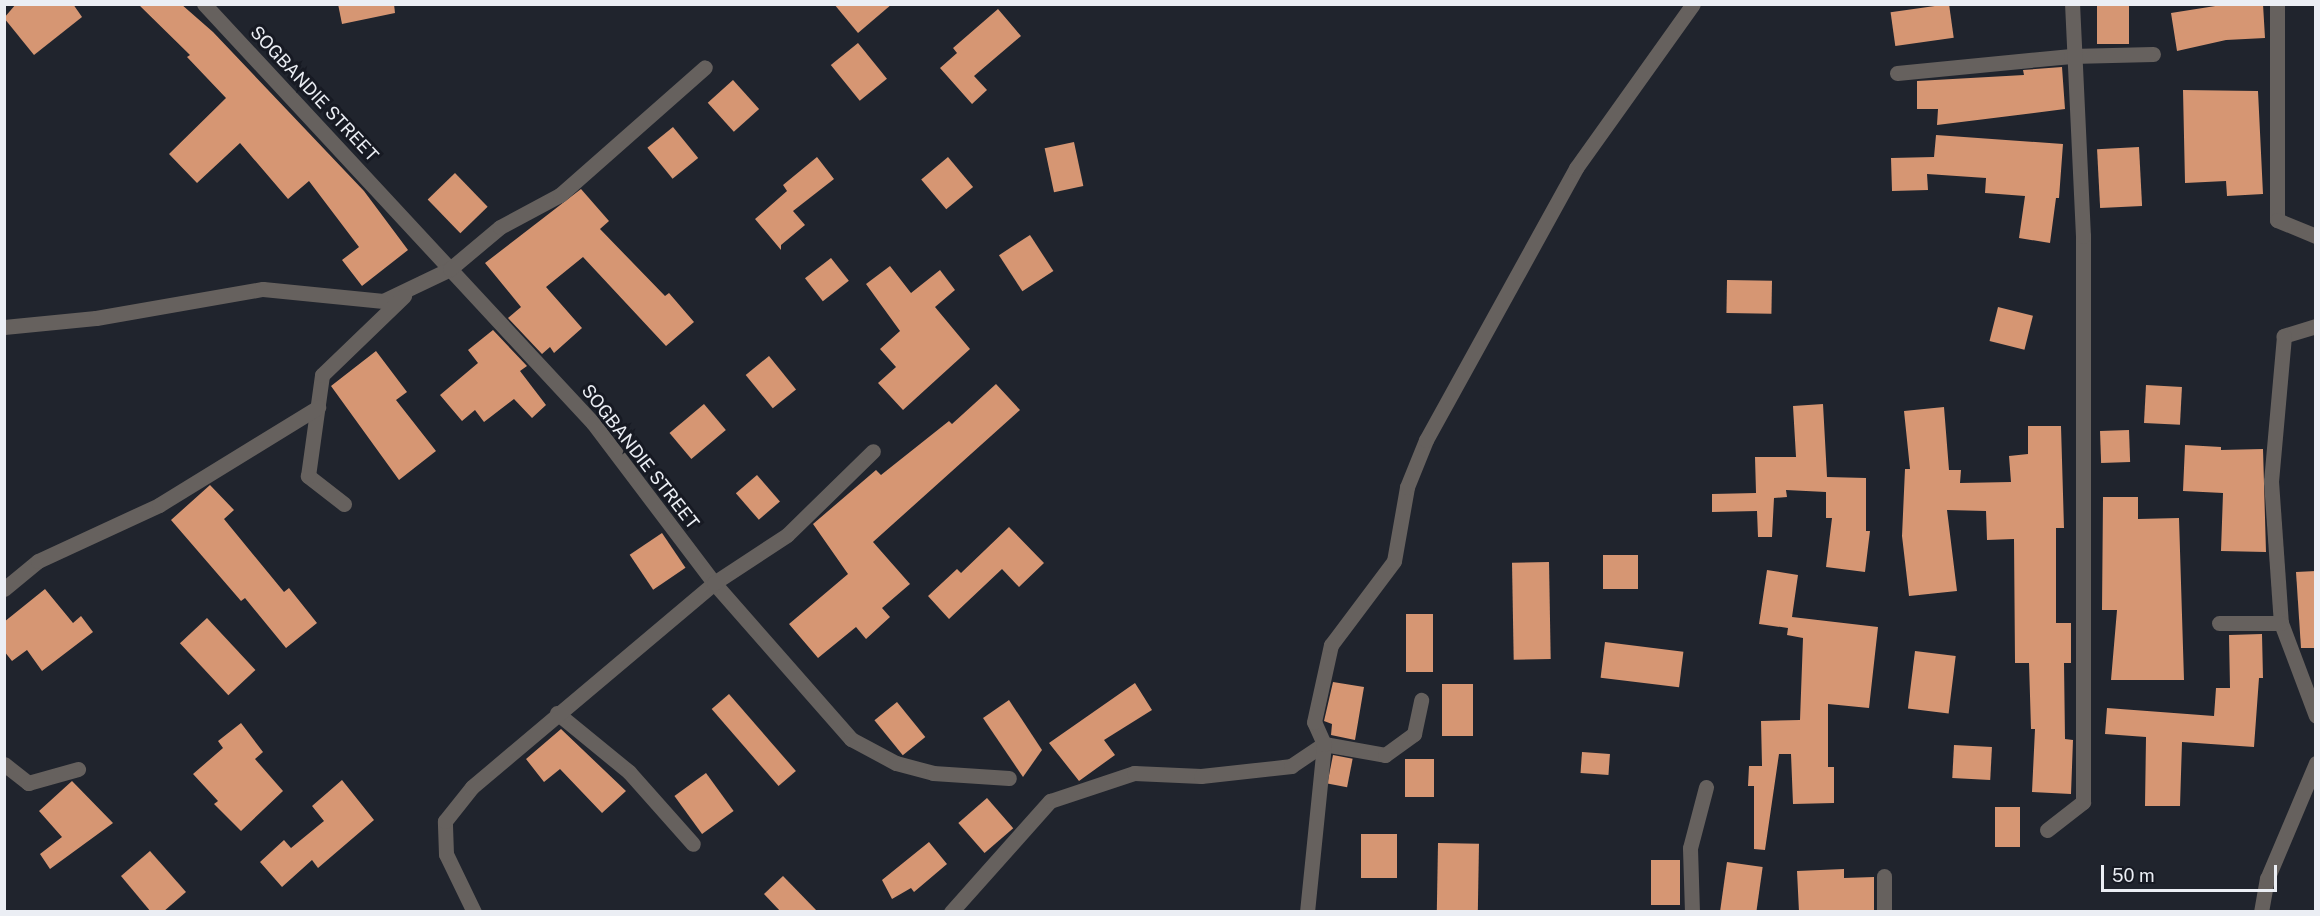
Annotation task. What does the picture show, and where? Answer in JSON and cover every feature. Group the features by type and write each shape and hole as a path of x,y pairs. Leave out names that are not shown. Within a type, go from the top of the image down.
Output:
{"street":[{"name":"SOGBANDIE STREET","path":"204,4 593,423 714,584 851,739 896,763 933,773 1009,778"},
{"path":"1307,912 1324,744 1314,722 1331,645 1394,561 1407,487 1426,440 1576,168 1694,4"},
{"path":"2047,830 2083,802 2083,236 2071,56 2072,4"},
{"path":"2277,4 2277,220 2316,236"},
{"path":"1897,73 2071,56 2153,54"},
{"path":"4,327 96,318 263,289 383,301 450,269 500,226 560,195 705,67"},
{"path":"344,504 308,476 322,375 413,287"},
{"path":"2316,326 2284,336 2271,481 2281,624 2316,716"},
{"path":"4,589 38,561 159,505 318,407"},
{"path":"474,912 446,854 445,822 472,787 557,712 714,584 787,535 873,452"},
{"path":"2219,623 2281,624"},
{"path":"951,912 1050,801 1134,773 1201,776 1291,766 1324,744 1385,755 1414,734 1420,700"},
{"path":"557,712 629,772 693,844"},
{"path":"2261,912 2267,879 2316,763"},
{"path":"4,764 28,783 78,769"},
{"path":"1692,912 1690,848 1706,787"},
{"path":"1884,876 1884,912"}],"building":[{"path":"16,4 73,4 82,17 34,55 4,18"},
{"path":"138,4 181,4 213,32 364,191 408,250 362,286 342,260 359,247 309,181 288,199 240,143 197,183 169,154 226,98 187,57 190,55"},
{"path":"338,4 394,4 395,13 342,24"},
{"path":"834,4 892,4 858,33"},
{"path":"1949,4 1954,38 1895,46 1891,12"},
{"path":"2097,4 2129,4 2129,44 2097,44"},
{"path":"2228,4 2263,4 2265,38 2226,40 2177,51 2171,13"},
{"path":"998,9 1021,36 974,76 987,90 972,104 940,68 957,53 953,48"},
{"path":"858,43 887,79 860,101 831,65"},
{"path":"2062,67 2065,109 1937,125 1938,109 1917,109 1917,81 2024,75 2023,70"},
{"path":"733,80 759,109 734,132 708,103"},
{"path":"2183,90 2258,91 2263,194 2227,196 2226,181 2185,183"},
{"path":"673,127 698,158 673,179 647,148"},
{"path":"1936,135 2063,144 2059,198 2056,198 2050,243 2019,238 2025,196 1985,193 1986,178 1927,174 1928,190 1892,191 1891,158 1934,157"},
{"path":"1074,142 1083,186 1054,192 1045,148"},
{"path":"2139,147 2142,206 2100,208 2097,149"},
{"path":"817,157 834,179 793,211 805,225 781,245 781,250 755,219 787,191 783,185"},
{"path":"948,157 973,187 946,209 921,179"},
{"path":"455,173 488,207 460,233 428,199"},
{"path":"581,189 609,221 600,229 665,296 669,293 694,322 666,346 583,257 546,287 582,328 554,353 550,347 542,354 508,318 521,307 485,263"},
{"path":"1030,235 1053,271 1022,291 999,255"},
{"path":"831,258 849,281 823,301 805,278"},
{"path":"890,266 911,293 940,270 955,290 935,307 970,349 903,410 878,383 896,367 880,349 900,331 866,284"},
{"path":"1727,280 1772,281 1771,314 1726,313"},
{"path":"1998,307 2033,316 2024,350 1990,341"},
{"path":"493,330 527,366 520,371 546,405 532,418 514,399 484,422 475,410 462,421 440,395 478,363 468,350"},
{"path":"376,351 407,392 396,400 436,451 399,480 331,386"},
{"path":"769,356 796,389 773,408 746,375"},
{"path":"996,384 1020,410 873,542 910,584 882,608 890,617 866,639 856,627 818,658 789,624 848,574 813,524 876,470 881,475 949,421 952,424"},
{"path":"2146,385 2182,387 2180,425 2144,423"},
{"path":"704,404 726,430 691,459 670,433"},
{"path":"1823,404 1827,477 1866,478 1866,531 1870,531 1865,572 1826,567 1832,518 1826,518 1826,492 1786,490 1787,497 1774,498 1772,537 1758,537 1757,511 1712,512 1712,494 1756,493 1755,457 1796,457 1793,406"},
{"path":"1944,407 1949,470 1961,470 1960,483 2011,482 2009,456 2028,454 2028,426 2061,426 2064,528 2056,528 2056,623 2071,623 2071,663 2064,663 2065,739 2073,740 2071,794 2032,792 2035,729 2031,729 2029,663 2015,663 2014,539 1987,540 1986,511 1947,510 1957,591 1909,596 1902,536 1905,469 1910,469 1904,411"},
{"path":"2129,430 2130,462 2101,463 2100,431"},
{"path":"2185,445 2221,447 2221,450 2263,449 2266,552 2221,551 2223,493 2183,491"},
{"path":"757,475 780,501 759,520 736,493"},
{"path":"210,485 234,510 224,519 284,592 289,588 317,623 286,648 245,598 241,601 171,520"},
{"path":"2103,497 2138,497 2138,519 2179,518 2184,680 2111,680 2117,610 2102,610"},
{"path":"1009,527 1044,563 1019,587 1002,569 949,619 928,596 957,569 961,573"},
{"path":"662,533 685,568 653,590 630,555"},
{"path":"1603,555 1638,555 1638,589 1603,589"},
{"path":"1549,562 1551,659 1514,660 1512,563"},
{"path":"1767,570 1798,575 1792,617 1878,627 1869,708 1828,704 1828,767 1834,767 1834,803 1793,804 1791,754 1779,754 1765,850 1754,849 1754,786 1748,786 1749,766 1762,766 1761,721 1800,720 1803,638 1787,635 1788,628 1759,624"},
{"path":"2316,571 2316,648 2301,648 2296,572"},
{"path":"45,589 73,623 81,616 93,632 42,671 27,650 12,661 4,651 4,622"},
{"path":"1406,614 1433,614 1433,672 1406,672"},
{"path":"207,618 255,670 228,695 180,643"},
{"path":"2262,634 2263,678 2259,678 2254,747 2182,742 2180,806 2145,806 2146,737 2105,734 2107,708 2214,716 2216,688 2230,688 2229,635"},
{"path":"1605,642 1683,652 1679,687 1601,678"},
{"path":"1915,651 1956,656 1949,714 1908,709"},
{"path":"1333,682 1364,687 1355,740 1331,735 1332,724 1324,721"},
{"path":"1135,683 1152,710 1104,740 1115,755 1079,781 1049,743"},
{"path":"1442,684 1473,684 1473,736 1442,736"},
{"path":"729,694 796,771 779,786 712,709"},
{"path":"1009,700 1042,750 1023,777 983,718"},
{"path":"897,702 925,737 903,755 874,720"},
{"path":"241,723 263,752 255,759 283,791 241,831 214,804 218,801 193,774 223,748 218,741"},
{"path":"561,729 626,791 602,813 560,769 544,782 526,759"},
{"path":"1954,745 1992,747 1990,780 1952,778"},
{"path":"1582,752 1610,754 1608,775 1581,773"},
{"path":"1333,755 1353,759 1347,787 1327,783"},
{"path":"1405,759 1434,759 1434,797 1405,797"},
{"path":"706,773 734,811 702,834 674,796"},
{"path":"342,780 374,820 318,868 312,860 282,887 260,862 284,840 291,848 324,821 312,806"},
{"path":"72,781 113,823 50,869 40,854 62,837 39,811"},
{"path":"987,798 1013,828 985,853 958,823"},
{"path":"1995,807 2020,807 2020,847 1995,847"},
{"path":"1361,834 1397,834 1397,878 1361,878"},
{"path":"929,842 947,864 914,892 911,888 892,899 882,880"},
{"path":"1438,843 1479,844 1478,912 1437,912"},
{"path":"150,851 186,892 163,912 151,912 121,876"},
{"path":"1651,860 1680,860 1680,905 1651,905"},
{"path":"1727,862 1763,867 1756,912 1720,912"},
{"path":"1844,869 1844,878 1874,877 1874,912 1799,912 1797,871"},
{"path":"783,876 818,912 781,912 764,894"}]}
